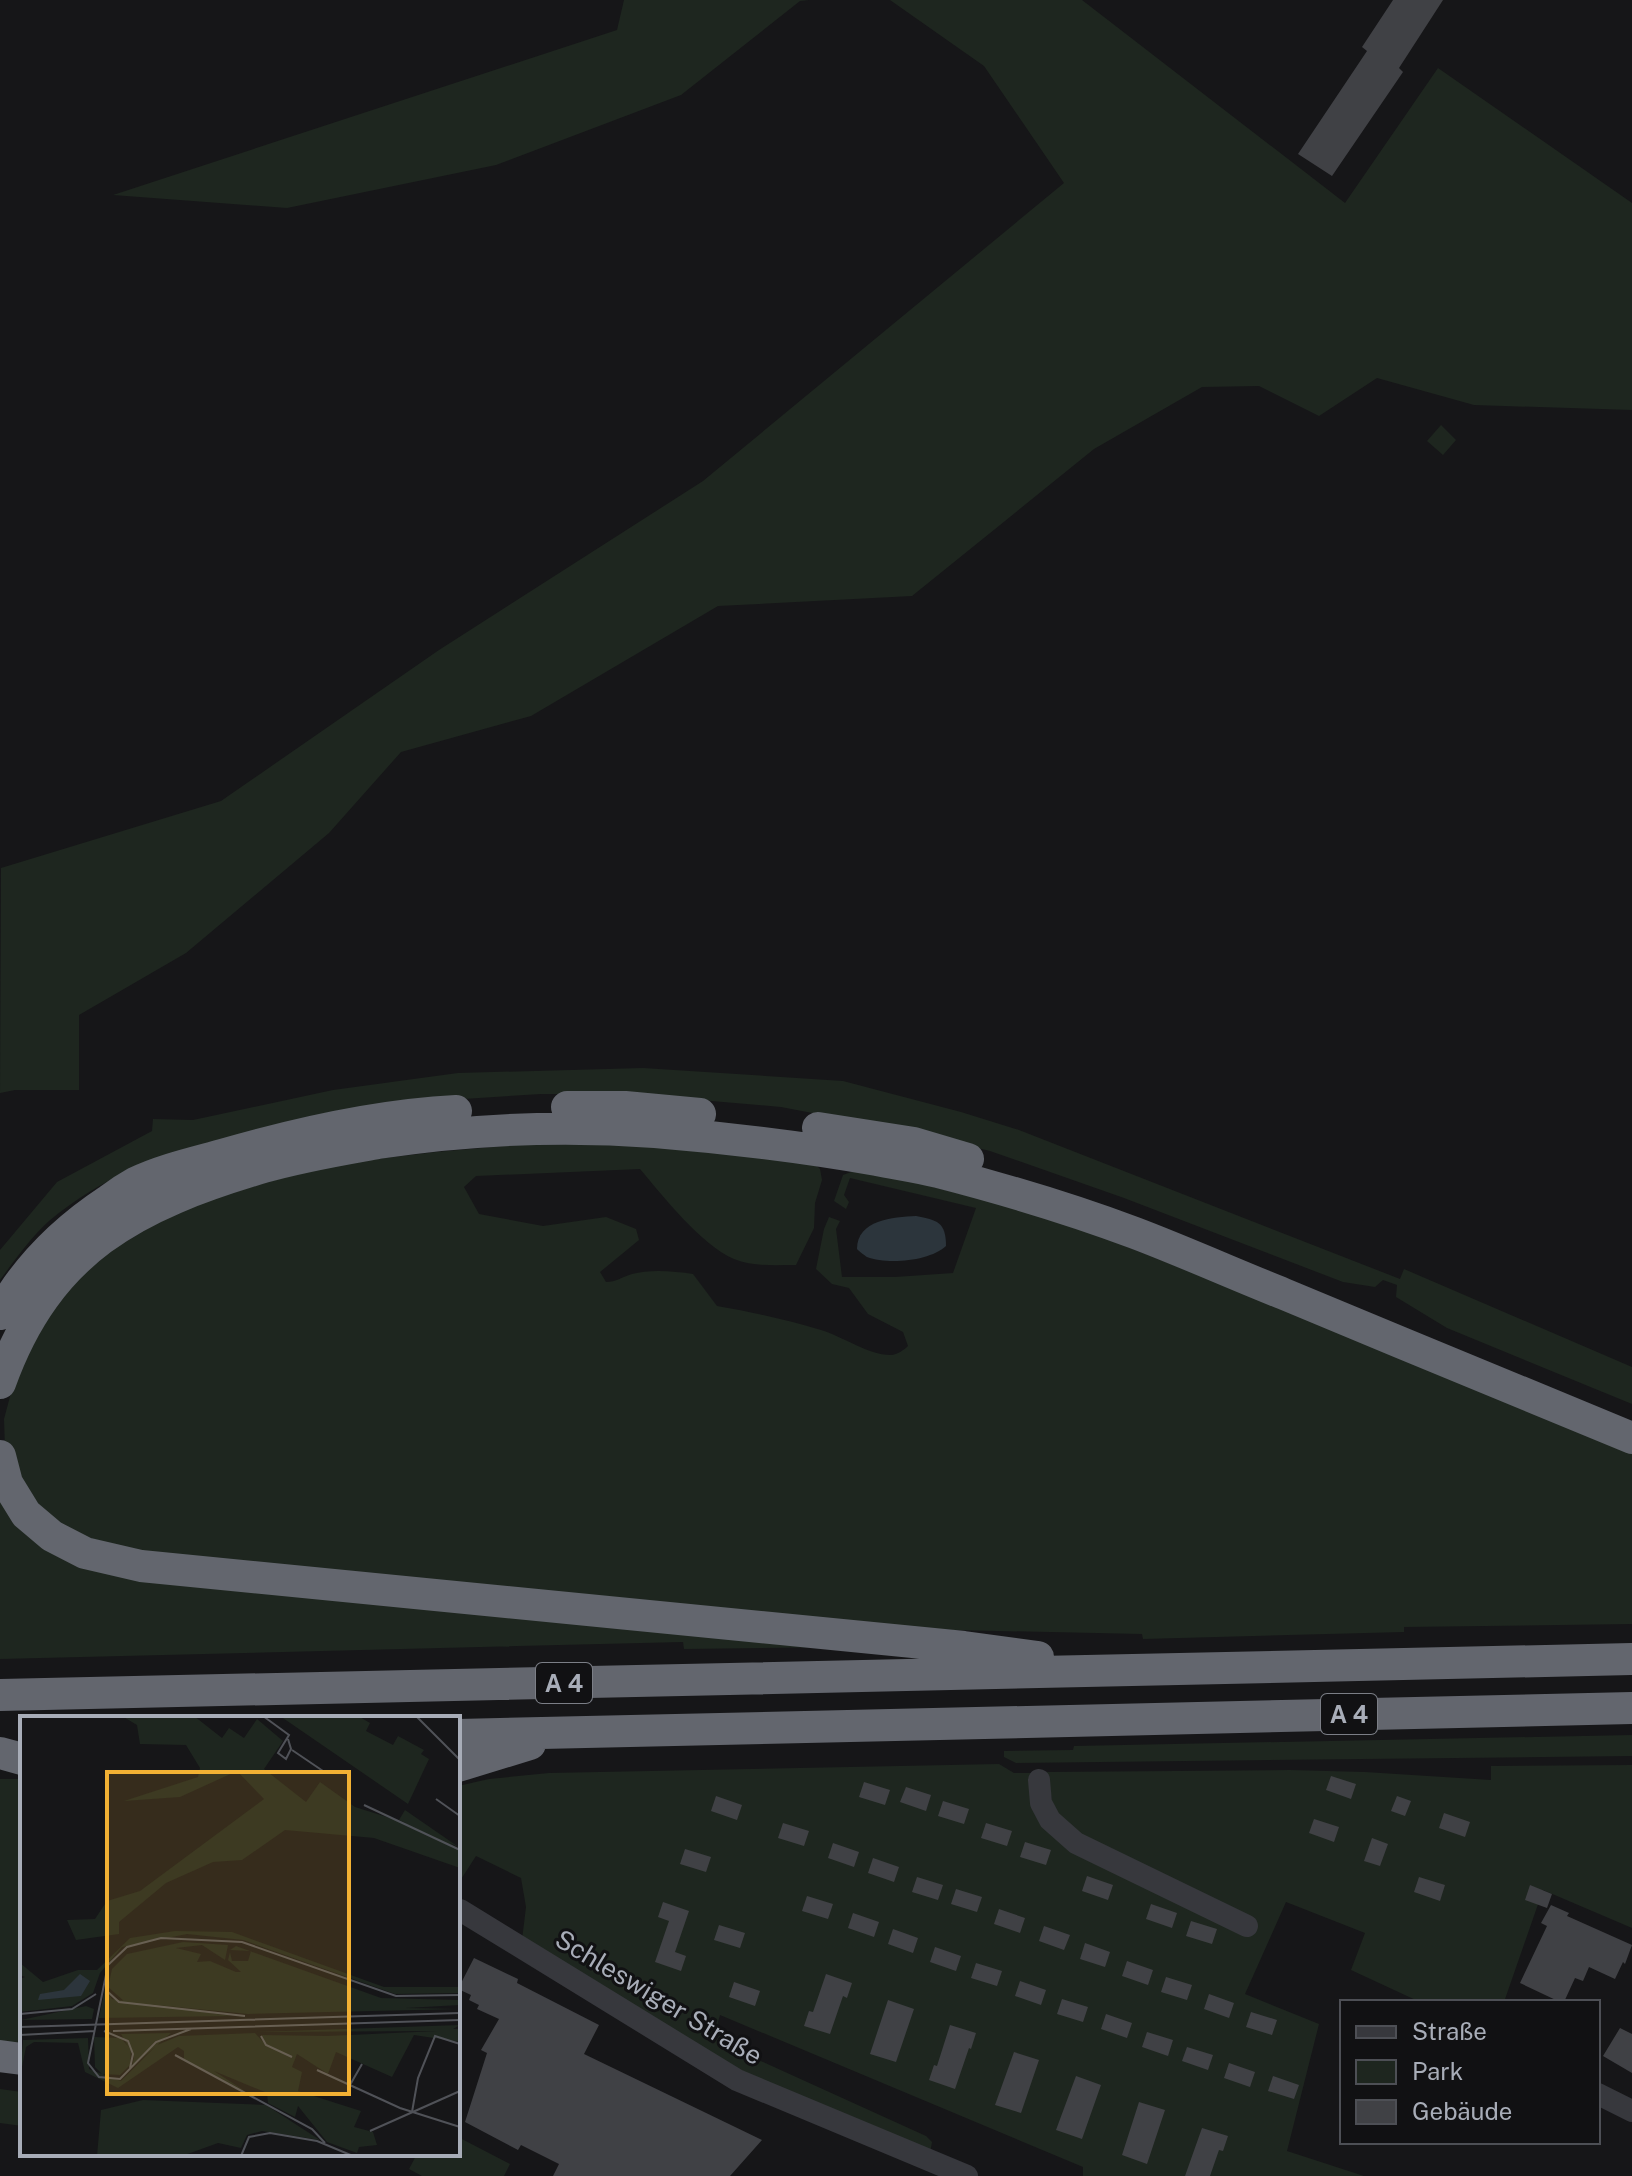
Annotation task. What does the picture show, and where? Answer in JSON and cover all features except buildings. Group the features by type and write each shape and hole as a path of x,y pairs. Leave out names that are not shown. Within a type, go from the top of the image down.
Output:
{"highway":[{"path":"0,1314 40,1257 85,1216 134,1184 164,1172 284,1137 436,1112 625,1107 777,1122 914,1143 985,1163 1117,1206 1244,1255 1632,1414"},
{"path":"0,1383 24,1326 45,1294 79,1256 130,1219 174,1198 302,1156 436,1135 579,1128 706,1136 785,1145 933,1171 987,1185 1136,1233 1632,1438"},
{"path":"0,1456 7,1483 26,1514 52,1536 85,1553 141,1566 964,1647 1128,1671"},
{"name":"A 4","path":"0,1695 1632,1659"},
{"name":"A 4","path":"460,1735 1632,1708"},
{"name":"A 4","path":"460,1765 568,1732"},
{"path":"0,1753 20,1758"},
{"path":"0,2056 20,2059"},
{"path":"0,2079 20,2082"}],"street":[{"path":"1039,1780 1041,1803 1050,1820 1076,1843 1247,1926"},
{"name":"Schleswiger Straße","path":"460,1910 737,2080 967,2176"},
{"path":"1600,2095 1632,2111"}],"green space":[{"path":"624,0 809,0 800,1 681,95 496,165 287,208 113,195 617,30"},
{"path":"890,0 1082,0 1345,203 1438,68 1632,203 1632,410 1474,405 1377,378 1319,416 1259,386 1202,387 1094,449 912,596 718,606 531,716 401,752 329,833 186,953 79,1015 79,1090 15,1090 0,1093 1,868 221,801 439,650 703,481 1064,183 984,66"},
{"path":"1441,425 1456,440 1443,455 1427,441"},
{"path":"643,1068 843,1081 1019,1130 1400,1279 1404,1269 1632,1367 1632,1404 1447,1328 1396,1297 1397,1285 1383,1280 1375,1287 1343,1282 1124,1198 990,1151 917,1133 781,1107 630,1094 541,1094 432,1101 130,1171 88,1193 49,1221 0,1280 0,1250 57,1182 152,1131 153,1119 193,1120 333,1090 458,1073"},
{"path":"573,1144 633,1145 814,1163 820,1169 822,1180 815,1203 814,1228 796,1265 749,1263 721,1252 683,1219 640,1169 476,1176 464,1187 479,1214 543,1226 606,1217 636,1229 639,1240 600,1272 606,1282 646,1271 693,1274 717,1306 769,1316 821,1330 875,1352 896,1354 908,1346 903,1332 868,1314 849,1288 832,1284 816,1269 829,1217 840,1221 836,1229 842,1277 895,1277 953,1273 976,1208 850,1178 844,1195 849,1202 846,1209 834,1201 843,1175 870,1171 1024,1210 1102,1237 1632,1453 1632,1624 1404,1627 1404,1632 1143,1639 1142,1634 953,1630 837,1621 89,1547 19,1488 5,1448 4,1419 19,1363 37,1330 88,1264 186,1206 307,1171 436,1152"},
{"path":"0,1491 48,1546 841,1647 684,1649 683,1642 0,1659"},
{"path":"1632,1735 1632,1756 1016,1763 1004,1757 1004,1751 1073,1750 1074,1746"},
{"path":"999,1764 1014,1773 1031,1773 1034,1802 1077,1834 1054,1813 1047,1772 1290,1770 1491,1780 1491,1766 1632,1765 1632,1928 1543,1890 1505,2000 1416,2000 1351,1970 1365,1933 1286,1902 1245,1994 1319,2024 1287,2151 1364,2176 1083,2176 1083,2167 720,2015 715,2033 752,2057 926,2136 932,2142 930,2153 746,2078 522,1940 526,1907 521,1878 476,1856 460,1881 460,1786 489,1779 549,1773"},
{"path":"0,1779 20,1779 20,2051 0,2049"},
{"path":"0,2089 20,2092 20,2126 0,2123"},
{"path":"460,2138 510,2164 504,2176 422,2176 409,2169 416,2156 460,2156"}],"shaded area":[{"path":"916,1216 930,1219 942,1227 946,1246 930,1255 897,1261 867,1257 857,1249 859,1239 870,1226 887,1219"}]}
